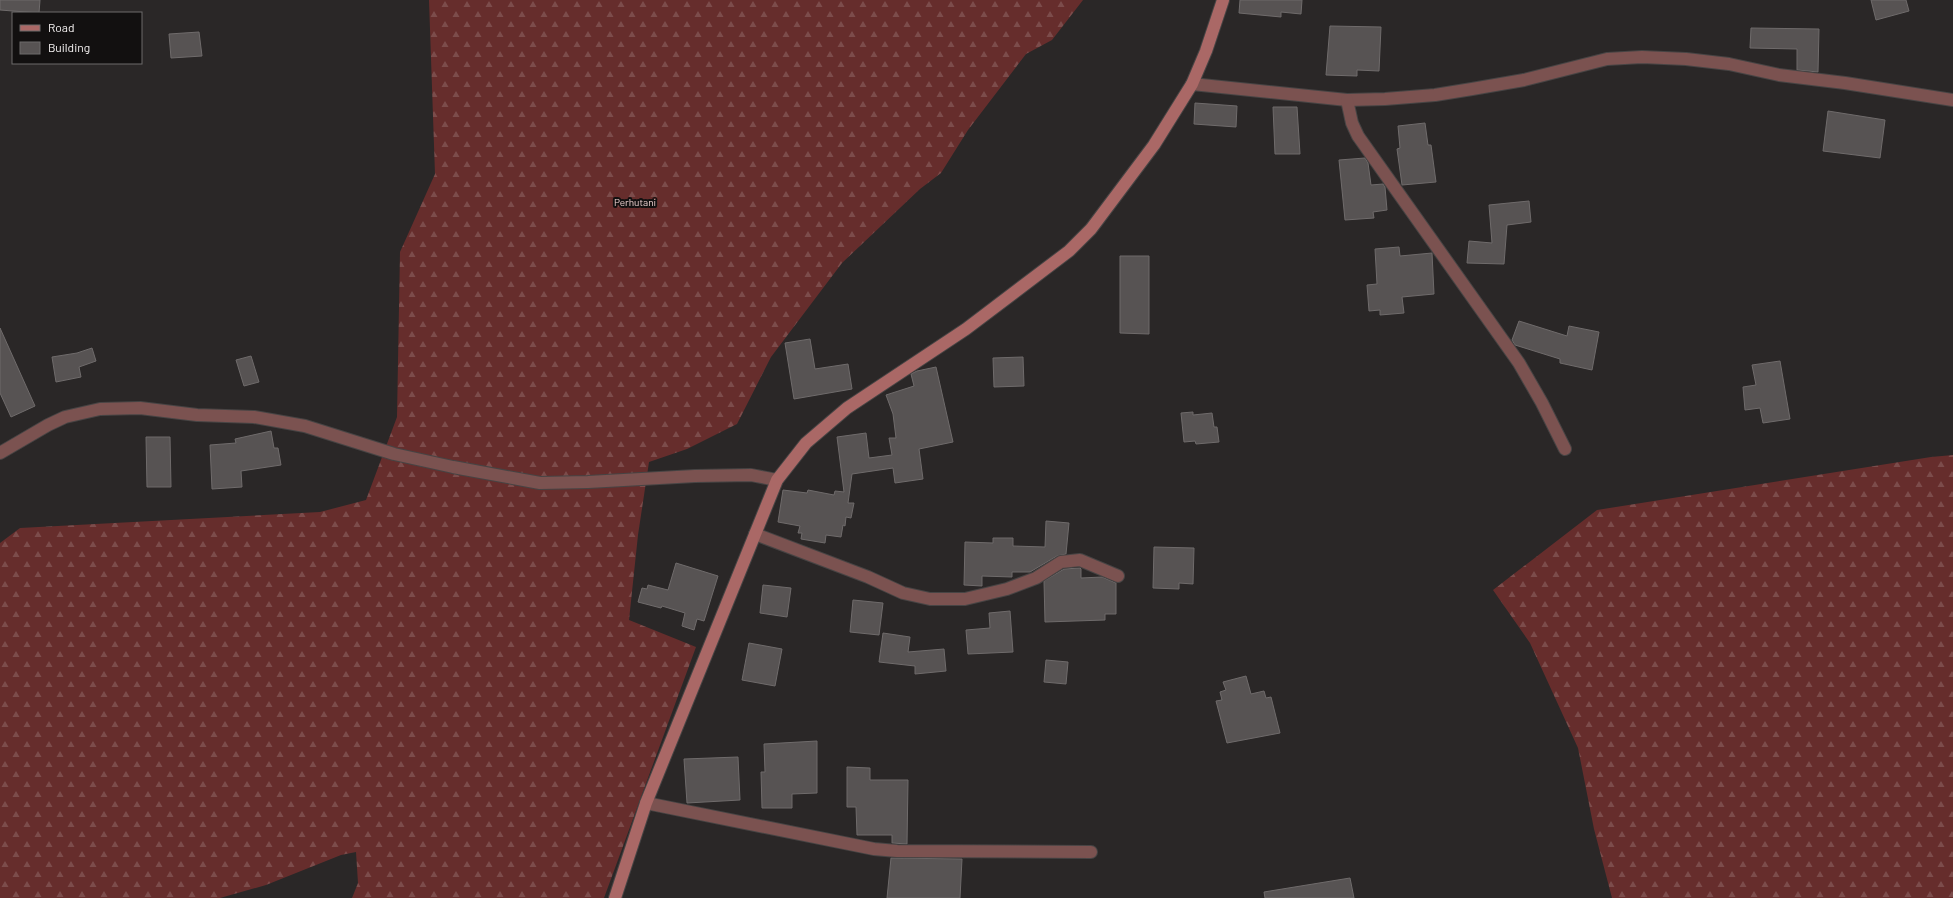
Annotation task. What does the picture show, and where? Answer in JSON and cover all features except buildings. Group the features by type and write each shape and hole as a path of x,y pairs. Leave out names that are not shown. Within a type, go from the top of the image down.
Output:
{"street":[{"path":"615,898 646,803 777,480 806,443 847,408 966,329 1069,251 1091,229 1154,145 1192,84 1206,51 1222,0"},
{"path":"1192,84 1347,100 1435,95 1524,80 1607,59 1642,57 1686,59 1729,64 1779,75 1845,83 1953,100"},
{"path":"1347,100 1352,123 1358,136 1519,363 1542,403 1565,449"},
{"path":"0,453 48,425 65,417 100,409 140,408 197,415 262,418 305,426 402,456 540,483 751,475 777,480"},
{"path":"755,534 868,577 903,594 930,599 965,599 1007,589 1036,578 1061,562 1080,560 1118,576"},
{"path":"646,803 874,849 1091,852"}],"green space":[{"name":"Perhutani","path":"429,0 1083,0 1052,40 1026,54 968,130 941,173 920,189 842,263 771,357 737,424 687,449 649,462 638,535 629,620 696,647 604,898 352,898 358,883 356,852 341,855 266,885 220,898 0,898 0,543 20,528 320,512 366,500 397,417 400,252 435,174"},
{"path":"1953,455 1953,898 1612,898 1594,829 1578,748 1530,643 1493,590 1597,510 1931,457"}]}
